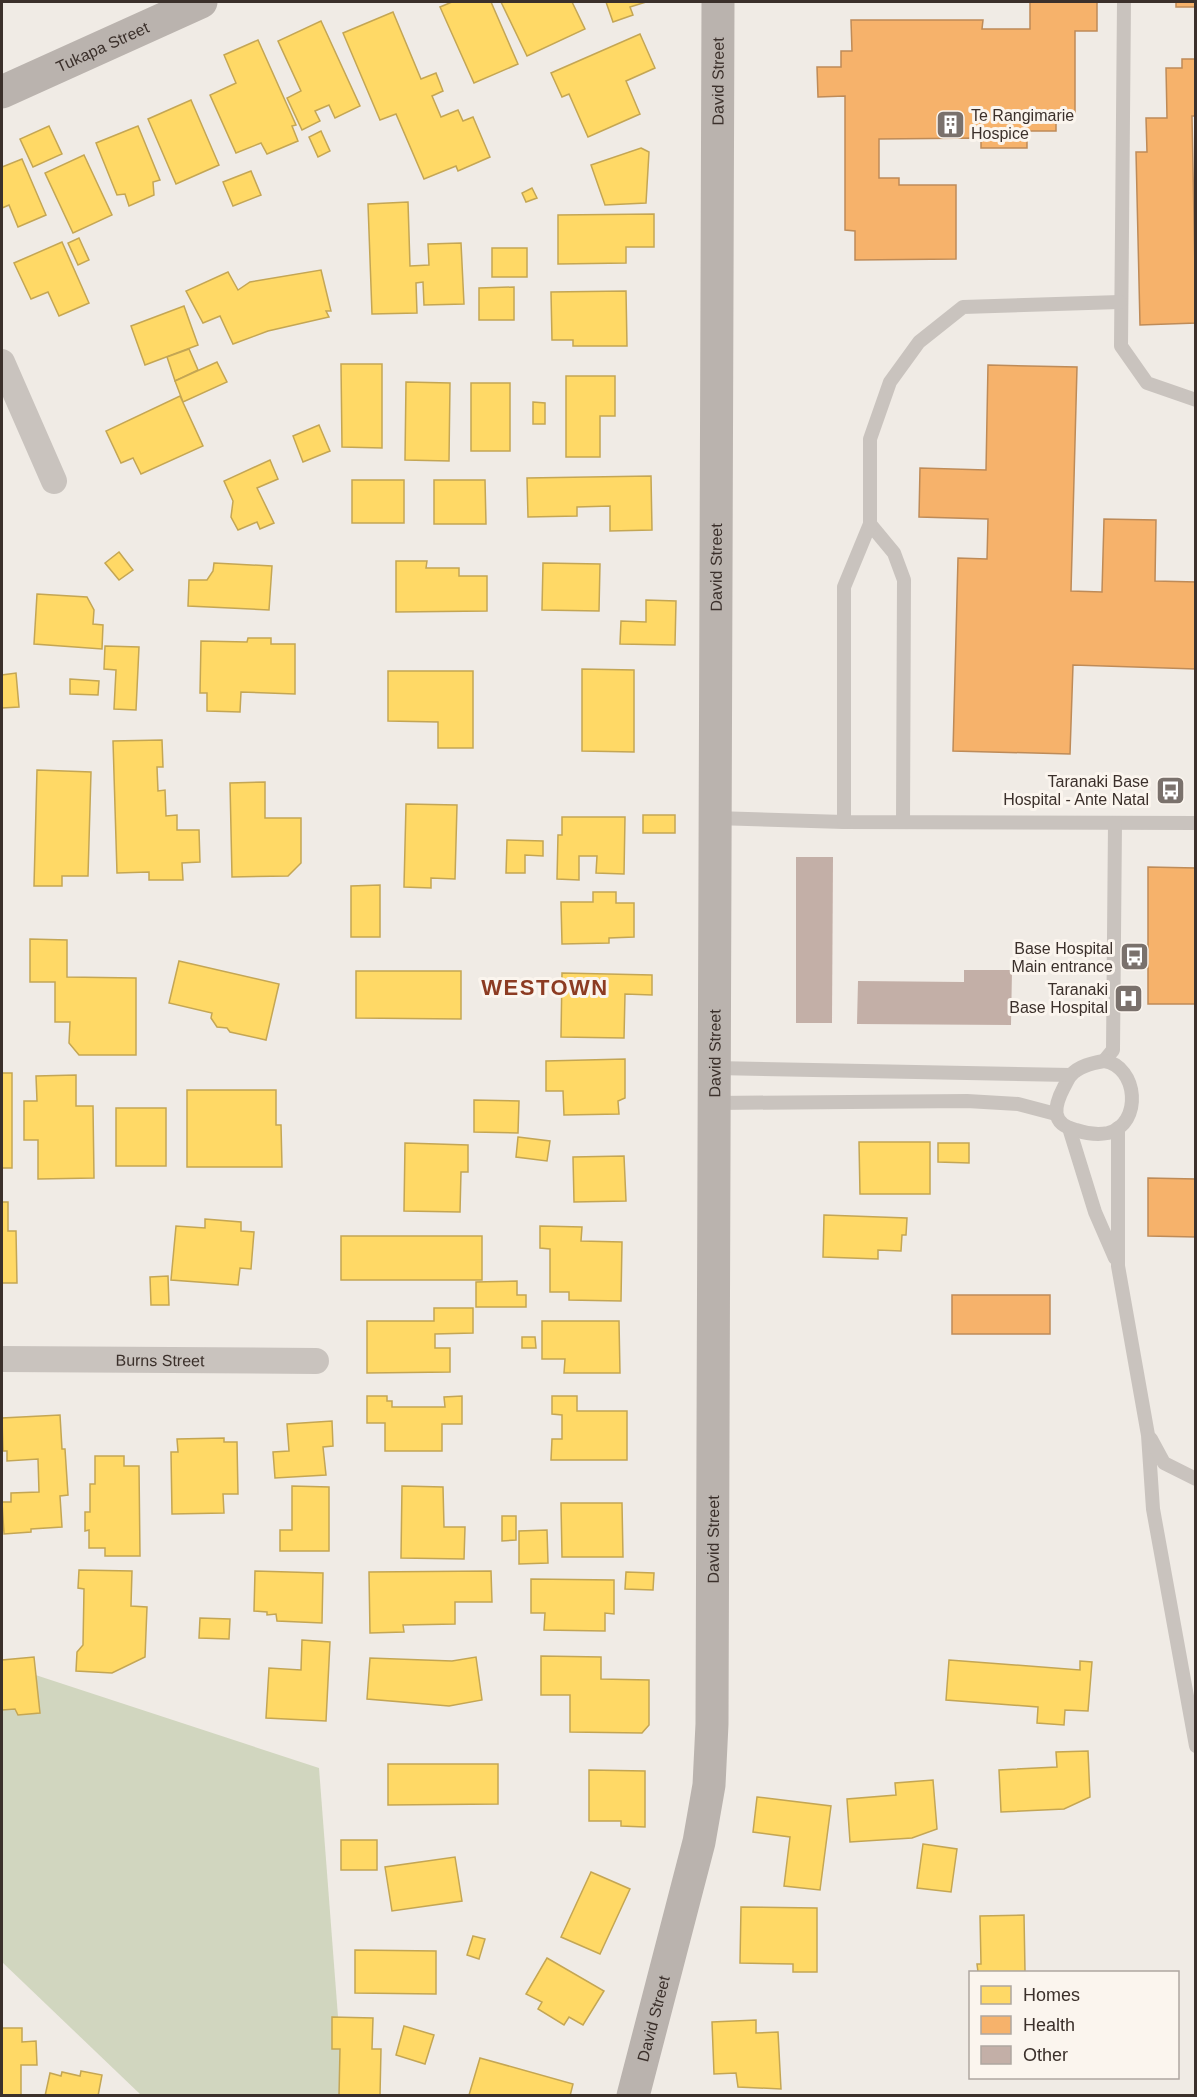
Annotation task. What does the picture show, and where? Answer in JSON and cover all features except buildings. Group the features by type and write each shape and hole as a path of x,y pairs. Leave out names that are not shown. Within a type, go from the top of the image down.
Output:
{"street":[{"name":"Tukapa Street","path":"2,92 201,2"},
{"name":"David Street","path":"633,2096 699,1842 709,1785 712,1712 715,1103 713,818 718,2"},
{"path":"2,362 54,481"},
{"name":"Burns Street","path":"2,1359 316,1361"}],"lane":[{"path":"1124,2 1121,346 1147,384 1196,400"},
{"path":"844,822 844,587 870,524 870,439 890,382 919,342 963,307 1120,302"},
{"path":"870,524 894,553 904,580 903,822"},
{"path":"713,818 844,822 1196,823"},
{"path":"1104,1061 1113,1050 1115,823"},
{"path":"1104,1061 1114,1062 1123,1069 1130,1082 1131,1106 1126,1119 1118,1128 1108,1133 1094,1133 1069,1128 1061,1123 1056,1114 1056,1107 1059,1096 1071,1075 1081,1067 1104,1061"},
{"path":"715,1068 1071,1075"},
{"path":"715,1103 967,1101 1018,1104 1056,1114"},
{"path":"1069,1128 1095,1212 1118,1266"},
{"path":"1118,1128 1118,1266 1148,1435 1153,1509 1196,1746"},
{"path":"1148,1435 1164,1463 1196,1479"}],"green space":[{"path":"2,1664 319,1768 344,2095 141,2095 2,1962"}],"place":[{"name":"Te Rangimarie Hospice","path":"950,124"},
{"name":"Taranaki Base Hospital - Ante Natal","path":"1170,790"},
{"name":"Base Hospital Main entrance","path":"1134,957"},
{"name":"Taranaki Base Hospital","path":"1129,998"}],"district":[{"name":"WESTOWN","path":"545,987"}]}
